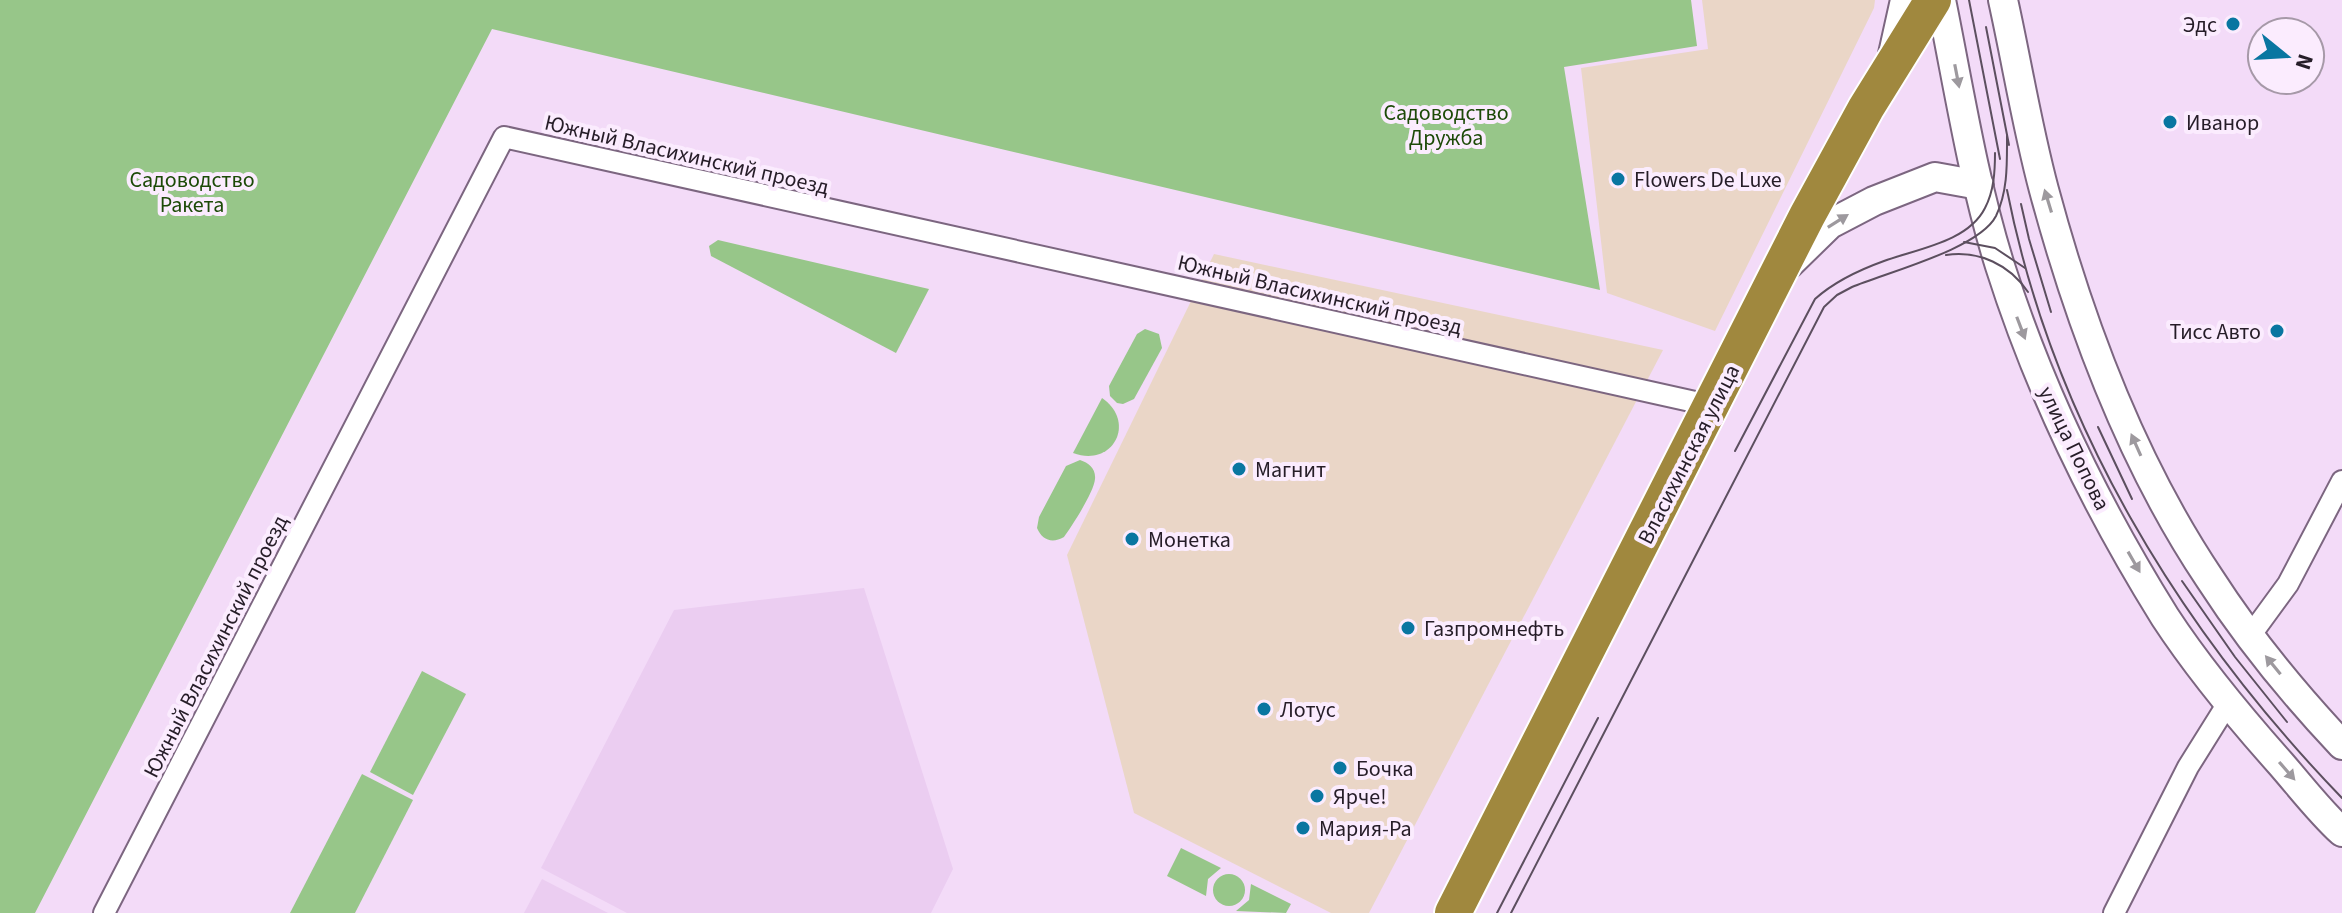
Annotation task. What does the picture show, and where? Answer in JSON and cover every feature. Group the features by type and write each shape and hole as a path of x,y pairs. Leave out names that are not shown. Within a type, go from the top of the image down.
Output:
{"highway":[{"name":"Власихинская улица","path":"1453,913 1807,216 1889,70 1933,0"}],"main road":[{"path":"1889,70 1905,0"},
{"name":"улица Попова","path":"1941,0 1979,185 1999,263 2019,323 2064,431 2122,542 2167,618 2228,703 2342,832"},
{"path":"2005,0 2044,190 2096,351 2146,466 2176,525 2209,579 2250,636 2342,745"},
{"path":"1779,273 1830,224 1874,201 1935,177 1979,185"}],"street":[{"name":"Южный Власихинский проезд","path":"104,913 504,137 1713,406"},
{"path":"2250,636 2288,584 2342,481"},
{"path":"2114,913 2188,767 2228,703"}],"shaded area":[{"path":"1702,0 1875,0 1874,8 1715,331 1607,293 1581,68 1708,49"},
{"path":"1214,254 1663,350 1369,913 1331,913 1134,813 1067,555"},
{"path":"864,588 953,869 931,913 627,913 541,868 674,610"},
{"path":"542,879 608,913 524,913"}],"green space":[{"path":"0,0 1691,0 1697,46 1564,67 1600,290 492,29 35,913 0,913"},
{"path":"718,240 929,289 896,353 711,256 709,246"},
{"path":"1145,329 1159,334 1162,348 1134,399 1117,403 1110,396 1109,386 1137,334"},
{"path":"1102,398 1118,419 1116,440 1109,449 1099,454 1087,456 1073,453"},
{"path":"1080,460 1093,469 1095,479 1091,492 1064,537 1048,540 1037,528 1039,517 1066,466"},
{"path":"422,671 466,694 413,795 370,772"},
{"path":"362,774 413,800 355,913 290,913"},
{"path":"1181,848 1221,868 1208,879 1206,896 1167,876"},
{"path":"1229,874 1240,879 1245,890 1240,901 1229,906 1218,901 1213,890 1218,879"},
{"path":"1251,884 1291,904 1286,913 1236,911 1249,900"}],"tram line":[{"path":"1969,0 2000,159"},
{"path":"1986,27 2009,145"},
{"path":"1511,913 1824,307 1852,287 1952,249 1986,228 1996,216 2003,197 2007,136"},
{"path":"1735,451 1815,299 1856,272 1940,243 1967,229 1977,220 1988,201 1995,153"},
{"path":"2007,190 2028,276 2056,360 2090,440 2131,518 2177,593 2227,664 2283,733 2342,798"},
{"path":"2021,204 2051,312"},
{"path":"1964,242 1995,248 2025,268"},
{"path":"1946,255 1982,257 2003,267 2028,292"},
{"path":"2098,427 2132,499"},
{"path":"2182,581 2235,657 2287,722"},
{"path":"1497,913 1598,718"}],"place":[{"name":"Эдс","path":"2233,24"},
{"name":"Иванор","path":"2170,122"},
{"name":"Flowers De Luxe","path":"1618,179"},
{"name":"Тисс Авто","path":"2277,331"},
{"name":"Магнит","path":"1239,469"},
{"name":"Монетка","path":"1132,539"},
{"name":"Газпромнефть","path":"1408,628"},
{"name":"Лотус","path":"1264,709"},
{"name":"Бочка","path":"1340,768"},
{"name":"Ярче!","path":"1317,796"},
{"name":"Мария-Ра","path":"1303,828"}],"park label":[{"name":"Садоводство Дружба","path":"1446,124"},
{"name":"Садоводство Ракета","path":"192,192"}]}
